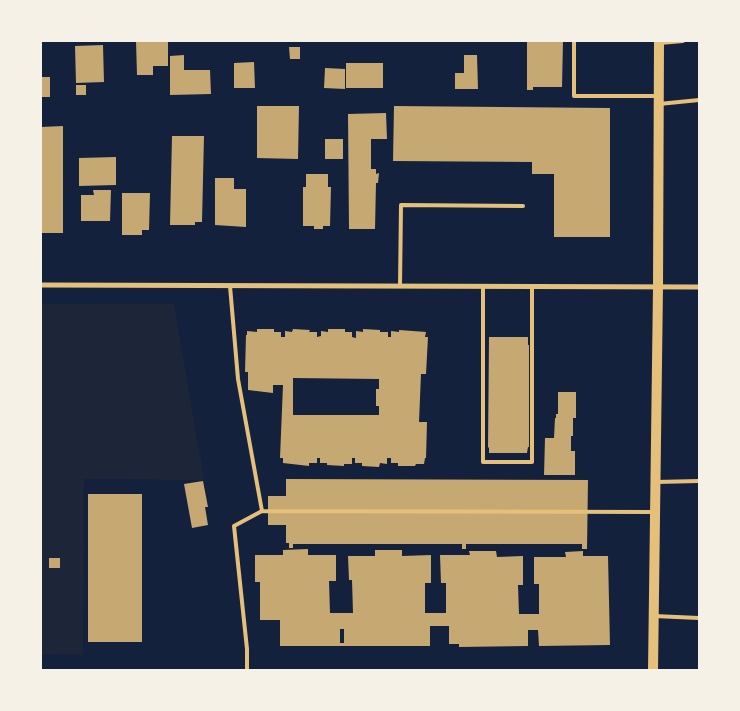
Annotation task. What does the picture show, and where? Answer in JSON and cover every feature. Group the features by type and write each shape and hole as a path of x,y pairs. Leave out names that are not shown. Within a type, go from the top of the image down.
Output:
{"main road":[{"path":"653,670 659,42"}],"street":[{"path":"41,286 699,287"}],"lane":[{"path":"574,41 574,96 699,100"},
{"path":"659,42 683,41"},
{"path":"400,286 401,205 523,206"},
{"path":"230,286 234,314 238,379 262,511"},
{"path":"482,286 483,462 532,462 532,287"},
{"path":"656,482 699,481"},
{"path":"247,670 247,650 234,526 262,511 655,512"},
{"path":"654,616 699,618"}],"shaded area":[{"path":"41,304 174,304 204,480 84,479 83,655 41,654"}],"building":[{"path":"136,41 168,41 168,66 153,66 153,75 137,75"},
{"path":"527,41 563,41 562,87 533,87 533,90 527,90"},
{"path":"103,45 104,82 76,83 75,46"},
{"path":"289,47 300,47 300,59 290,59"},
{"path":"184,55 184,70 210,70 211,94 170,95 170,56"},
{"path":"464,55 477,55 478,89 455,89 455,73 464,73"},
{"path":"254,62 255,88 234,88 234,63"},
{"path":"346,63 383,63 383,88 346,88"},
{"path":"325,68 345,69 345,89 324,88"},
{"path":"41,77 50,77 50,97 41,97"},
{"path":"76,85 86,85 86,95 76,95"},
{"path":"257,106 299,106 298,159 257,158"},
{"path":"394,106 610,108 610,237 554,237 554,174 532,174 532,162 393,161"},
{"path":"386,113 387,139 371,139 371,169 376,169 376,174 379,173 378,183 376,183 375,229 349,229 348,114"},
{"path":"63,126 63,233 41,233 41,127"},
{"path":"172,136 204,136 202,222 195,222 195,225 170,225"},
{"path":"325,139 343,139 343,159 325,159"},
{"path":"116,157 116,185 79,186 79,158"},
{"path":"306,174 328,174 328,187 331,187 330,226 323,226 323,229 314,229 314,226 303,226 303,187 306,187"},
{"path":"215,178 234,178 234,189 246,189 246,227 215,225"},
{"path":"93,190 111,190 110,221 81,221 81,195 94,195"},
{"path":"122,193 150,193 149,230 142,230 142,235 122,235"},
{"path":"257,329 274,329 274,332 281,332 281,337 285,337 285,331 292,332 293,329 310,330 309,332 317,332 317,337 321,336 321,331 328,332 328,329 345,329 345,332 352,332 352,337 356,338 356,331 363,332 363,329 388,332 388,337 391,337 391,331 426,332 425,337 428,337 426,374 421,374 419,422 427,422 426,458 424,464 398,466 398,463 391,463 391,458 387,458 387,464 380,463 379,467 362,466 362,463 355,463 355,458 352,458 352,464 344,464 344,466 320,463 320,458 317,458 317,463 309,463 309,466 283,463 283,458 280,458 283,385 273,385 273,393 248,390 248,372 245,372 246,335 247,331 257,332","holes":["293,378 379,379 379,389 376,389 376,406 379,406 379,415 293,415"]},
{"path":"489,337 528,337 529,447 527,453 489,453"},
{"path":"558,392 576,392 576,418 573,418 573,436 571,436 571,451 575,451 575,475 544,475 545,438 554,438 555,418 556,414 558,414"},
{"path":"286,479 588,480 587,549 582,549 582,544 466,544 466,549 462,549 462,544 293,544 293,548 289,548 289,543 286,543 286,525 268,525 268,496 286,496"},
{"path":"203,481 208,507 205,507 208,525 192,528 184,484"},
{"path":"88,494 142,494 142,642 88,642"},
{"path":"308,549 308,555 336,555 336,581 329,581 330,613 353,613 352,580 349,580 348,556 375,556 375,550 402,550 402,556 431,555 431,583 425,583 425,613 446,613 446,583 441,583 440,555 470,555 469,551 496,551 497,557 523,556 523,585 518,585 519,614 539,614 539,584 534,584 534,557 566,557 565,552 583,551 583,556 608,556 610,645 539,646 538,630 528,630 528,646 459,647 459,644 449,644 449,626 430,626 430,646 280,646 280,620 260,620 260,582 255,582 255,555 283,555 283,550","holes":["340,629 344,629 344,643 340,643"]},
{"path":"49,558 60,558 60,568 49,568"}]}
